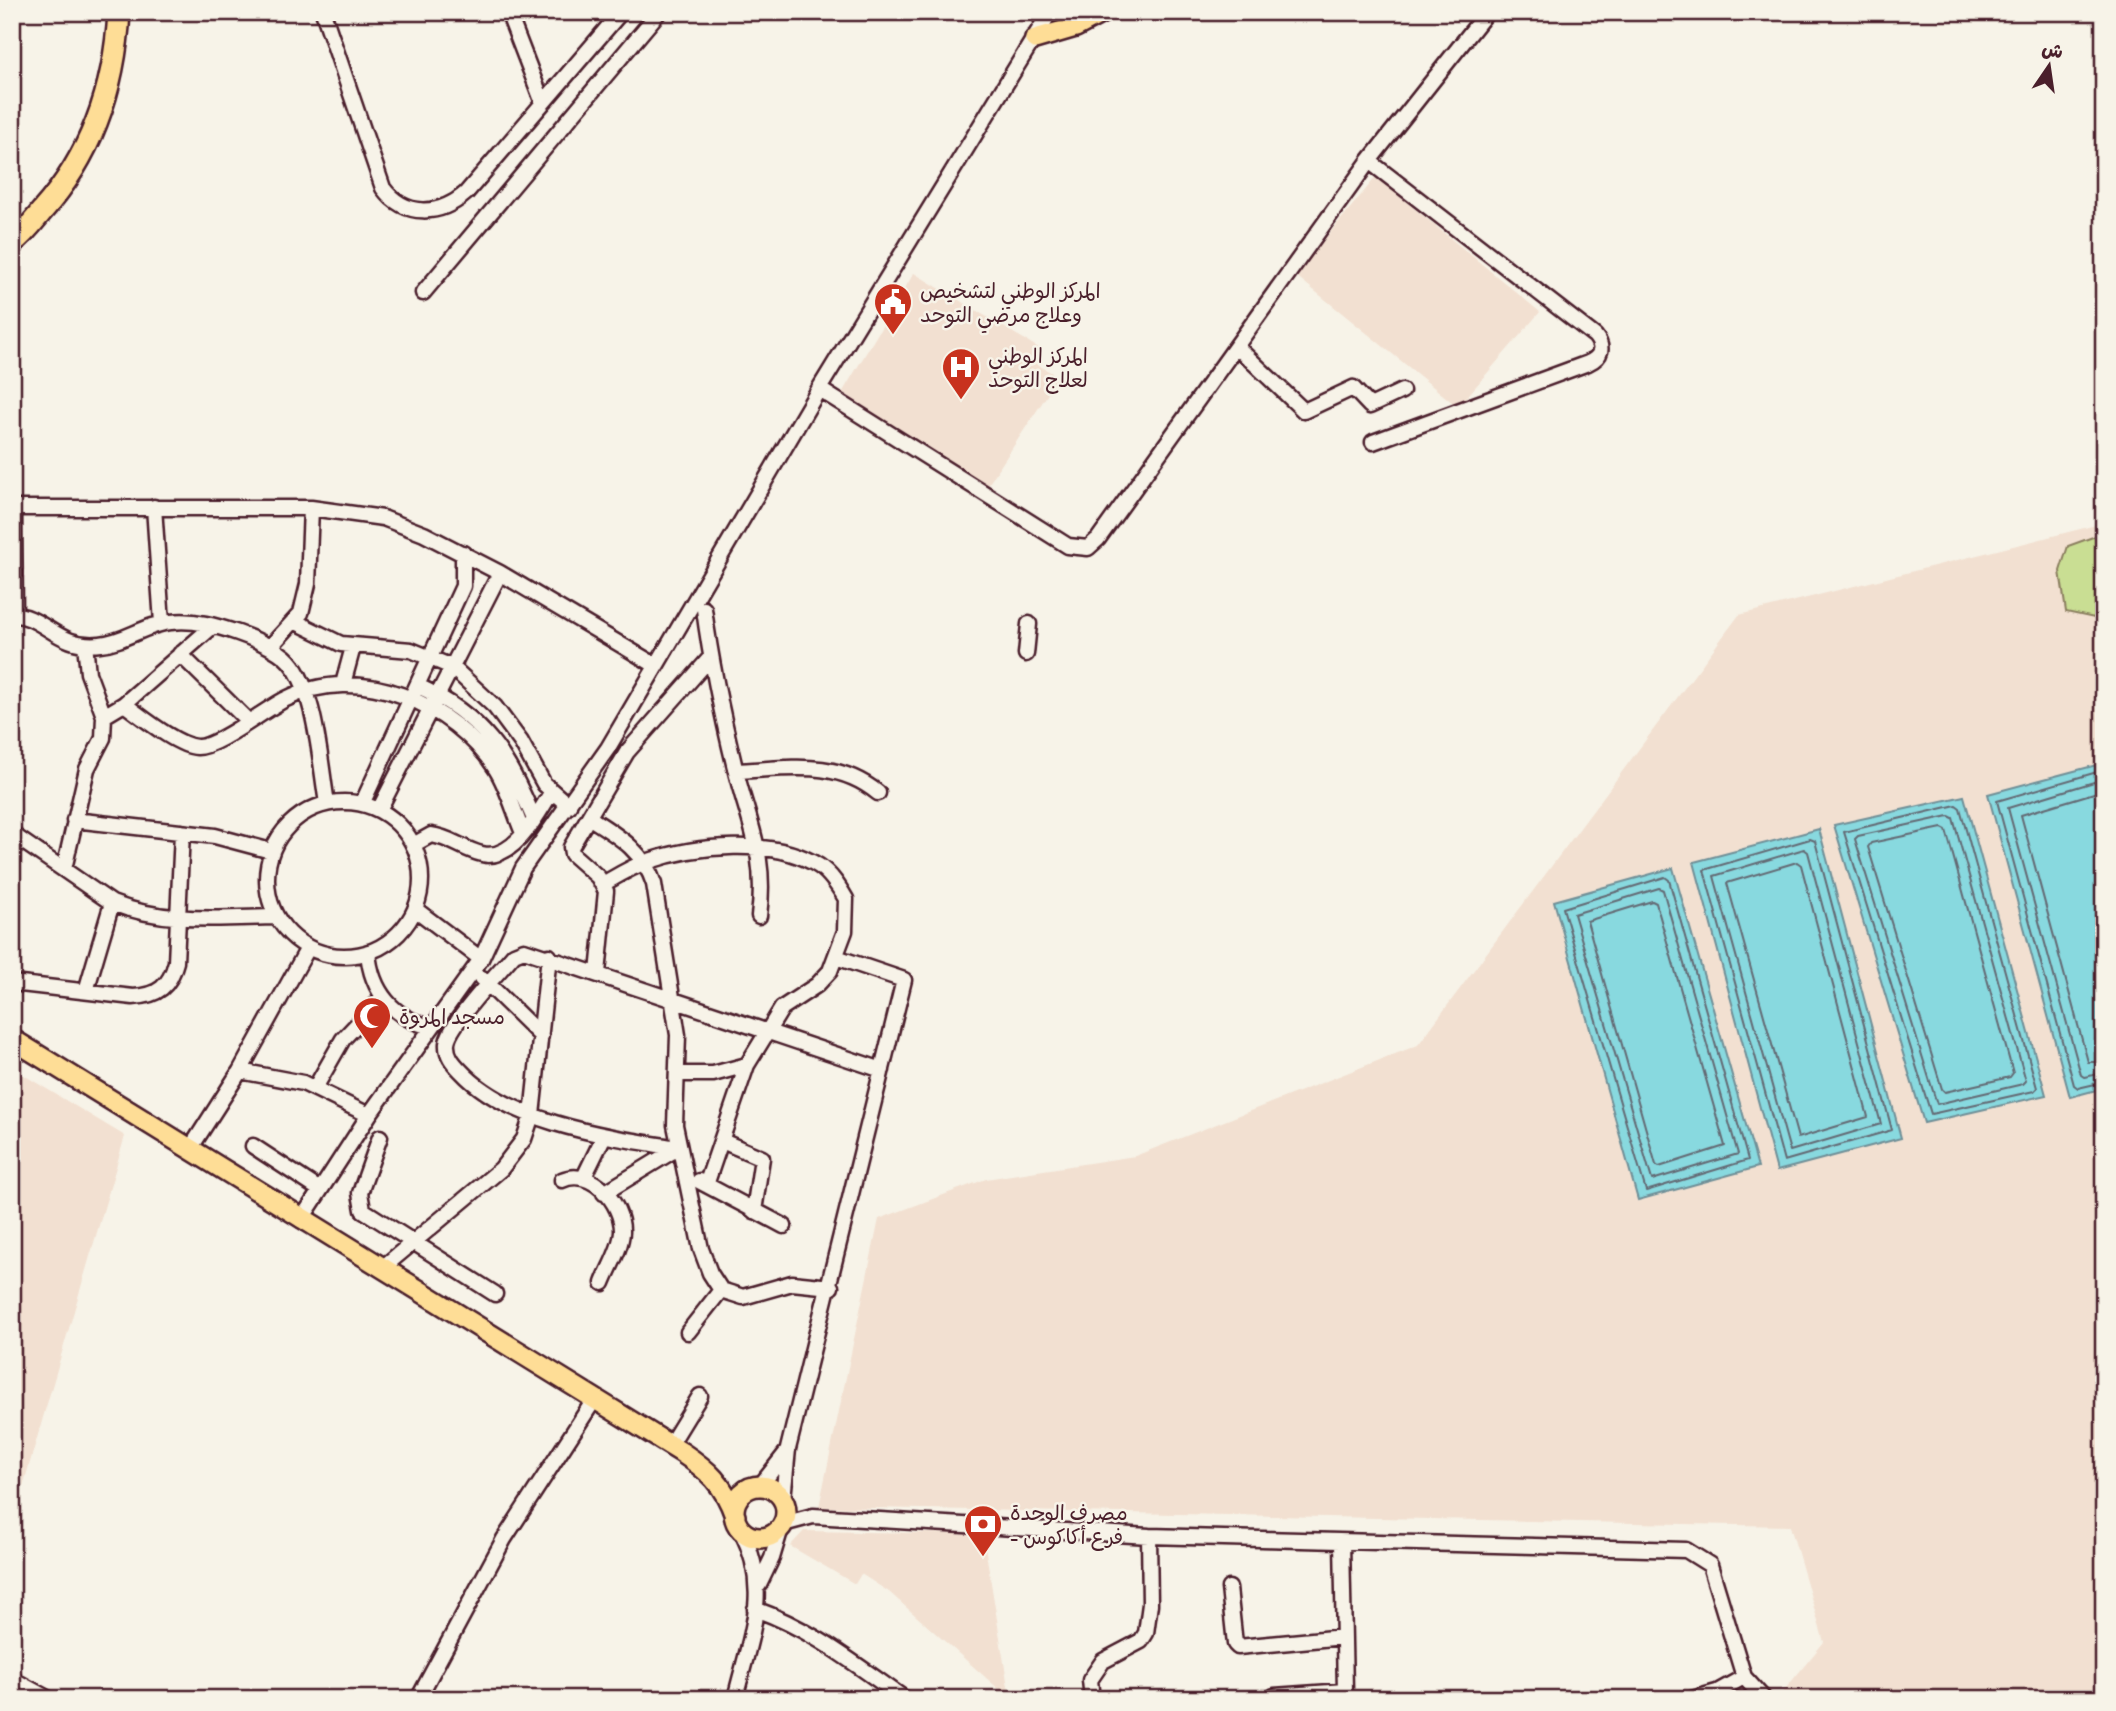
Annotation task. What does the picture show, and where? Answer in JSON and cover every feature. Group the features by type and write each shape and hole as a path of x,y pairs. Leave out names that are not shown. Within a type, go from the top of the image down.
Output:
{"highway":[{"path":"12,243 51,201 79,162 93,132 111,78 119,12"}],"main road":[{"path":"1035,39 1076,27 1104,12"},
{"path":"12,1038 709,1471 773,1489 783,1514 761,1538 738,1523 725,1492 709,1471"},
{"path":"738,1523 739,1497 758,1486"}],"street":[{"path":"323,12 380,181 395,201 412,210 441,209 458,200 621,12"},
{"path":"508,12 543,103"},
{"path":"423,293 659,12"},
{"path":"301,1220 369,1115 477,964 523,868 608,748 819,389 1035,39 1049,12"},
{"path":"819,389 1069,546 1081,550 1098,539 1369,161 1487,12"},
{"path":"1369,161 1601,343 1597,360 1373,442"},
{"path":"1237,347 1304,411 1353,388 1367,406 1402,391"},
{"path":"154,507 162,623"},
{"path":"327,803 306,690 286,658 270,647 195,622 162,623 116,640 85,644 66,640 28,617 14,615 13,508 311,508 383,519 500,573 655,665"},
{"path":"270,647 296,622 307,584 311,508"},
{"path":"362,804 463,586 463,554"},
{"path":"379,810 500,573"},
{"path":"704,609 710,658 736,771 759,847 763,883 759,916"},
{"path":"296,622 353,647 396,647 432,657 452,667 495,708 521,742 551,793 569,806"},
{"path":"1026,654 1029,624"},
{"path":"104,716 124,704 213,626"},
{"path":"64,869 87,769 103,738 104,716 88,673 85,644"},
{"path":"343,684 353,647"},
{"path":"180,654 247,720"},
{"path":"598,973 608,900 603,884 571,850 627,752 710,658"},
{"path":"124,704 177,739 198,747 219,740 247,720 306,690 343,684 377,687 431,710 470,738 508,776 523,833"},
{"path":"418,686 439,695 488,734 508,776 534,819"},
{"path":"736,771 828,769 850,774 878,793"},
{"path":"413,845 427,835 435,835 491,855 508,848 523,833 551,793"},
{"path":"327,803 362,804 379,810 399,825 413,845 421,870 415,908 397,936 368,952 338,956 308,948 290,934 276,917 266,885 271,851 287,825 312,808 327,803"},
{"path":"590,818 625,841 645,862 654,884 674,999 679,1074 674,1108 678,1148 686,1173 701,1249 721,1290 743,1297 792,1283 831,1287"},
{"path":"74,820 235,840 271,851"},
{"path":"12,983 133,997 149,996 163,989 173,977 176,962 182,832"},
{"path":"12,834 112,903 147,915 177,918 276,917"},
{"path":"603,884 645,862 702,851 759,847 797,856 820,867 836,883 846,899 848,914 836,957 824,978 788,1002 766,1030 747,1065 706,1185"},
{"path":"86,991 112,903"},
{"path":"415,908 477,964 488,984 541,1035"},
{"path":"190,1149 240,1071 308,948"},
{"path":"678,1148 604,1136 533,1115 481,1091 450,1058 449,1035 488,984 519,951 549,956 882,1070"},
{"path":"368,952 372,976 383,998 404,1017 431,1027"},
{"path":"381,1269 514,1155 533,1115 549,956"},
{"path":"735,1699 759,1585 772,1558 783,1514 788,1449 831,1287 904,980 836,957"},
{"path":"315,1088 344,1039 383,998"},
{"path":"679,1074 713,1074 747,1065"},
{"path":"240,1071 290,1079 315,1088 369,1115"},
{"path":"584,1177 604,1136"},
{"path":"380,1137 360,1193 360,1204 368,1214 495,1294"},
{"path":"722,1141 762,1158 754,1211"},
{"path":"253,1146 320,1190"},
{"path":"604,1193 678,1148"},
{"path":"686,1173 784,1226"},
{"path":"562,1180 584,1177 595,1182 619,1217 622,1230 603,1283"},
{"path":"688,1332 721,1290"},
{"path":"670,1445 700,1396"},
{"path":"418,1699 504,1539 593,1400"},
{"path":"758,1486 788,1449"},
{"path":"783,1514 1149,1536 1686,1550 1710,1565 1744,1677 1764,1699"},
{"path":"738,1523 755,1562 759,1585"},
{"path":"1092,1699 1090,1680 1103,1661 1141,1641 1146,1633 1150,1604 1149,1536"},
{"path":"1274,1696 1345,1691 1342,1542"},
{"path":"1229,1588 1235,1644 1238,1647 1343,1637"},
{"path":"755,1609 784,1619 826,1642 905,1699"},
{"path":"1692,1699 1718,1695 1744,1677"},
{"path":"12,1679 49,1699"}],"shaded area":[{"path":"1376,177 1540,312 1458,407 1295,275"},
{"path":"914,273 1042,350 1033,362 1059,377 986,488 836,403"},
{"path":"2104,523 2104,1699 1777,1699 1824,1642 1790,1526 819,1507 879,1219 986,1179 1135,1156 1418,1045 1739,615"},
{"path":"12,1068 125,1136 12,1524"},
{"path":"804,1531 983,1534 1010,1699 889,1592 861,1574 855,1584 790,1546"}],"green space":[{"path":"2104,533 2104,620 2066,612 2060,571 2068,546"}],"water":[{"path":"2104,763 2104,1088 2070,1097 1988,794"},
{"path":"1964,796 2046,1095 1924,1123 1834,825"},
{"path":"1819,829 1901,1138 1777,1171 1694,862"},
{"path":"1673,868 1758,1167 1638,1200 1554,901"}],"place":[{"name":"المركز الوطني لتشخيص وعلاج مرضي التوحد","path":"893,336"},
{"name":"المركز الوطني لعلاج التوحد","path":"961,401"},
{"name":"مسجد المروة","path":"372,1050"},
{"name":"مصرف الوحدة - فرع أكاكوس","path":"983,1558"}]}
